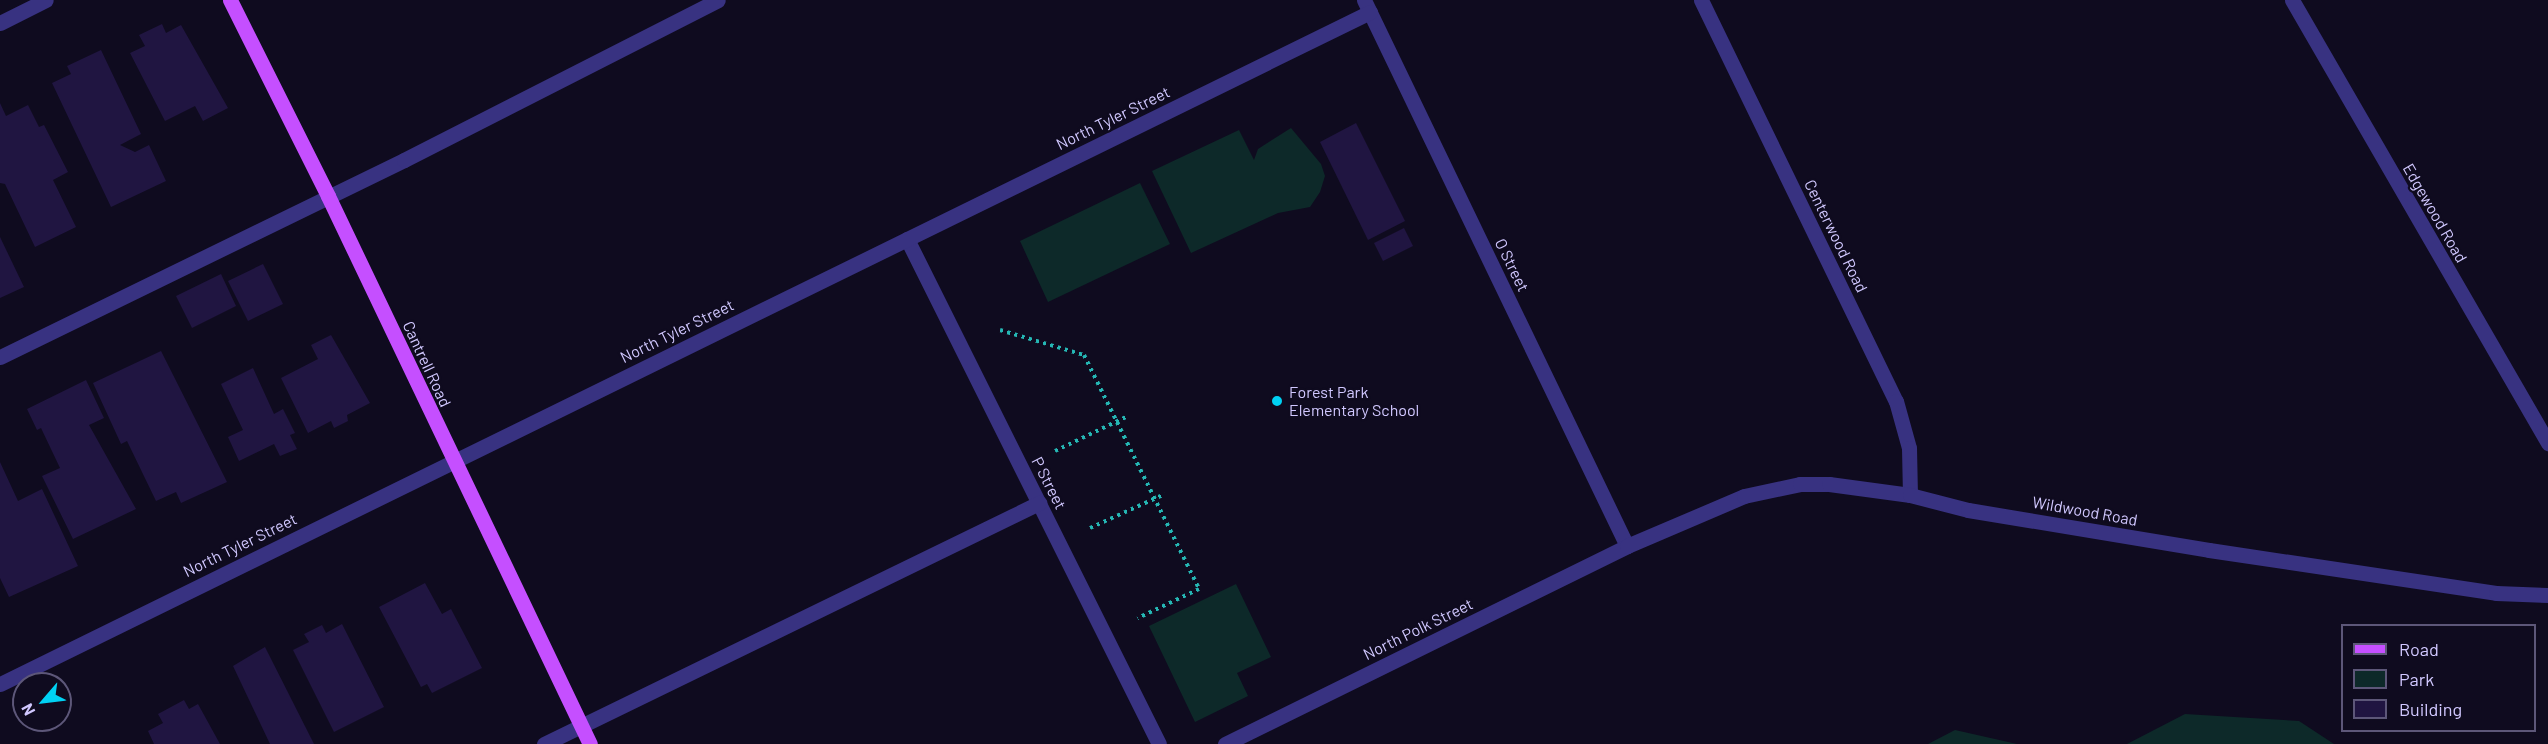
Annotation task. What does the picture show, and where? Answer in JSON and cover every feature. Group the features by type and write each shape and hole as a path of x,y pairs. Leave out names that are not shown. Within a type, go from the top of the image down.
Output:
{"main road":[{"name":"Cantrell Road","path":"230,0 328,196 452,461 590,744"}],"street":[{"path":"0,23 46,0"},
{"path":"0,357 328,196 718,0"},
{"name":"Centerwood Road","path":"1701,0 1896,402 1909,448 1910,495"},
{"name":"Edgewood Road","path":"2292,0 2548,443"},
{"name":"North Tyler Street","path":"0,684 907,239 1367,6"},
{"name":"O Street","path":"1367,6 1627,546"},
{"name":"P Street","path":"907,239 1159,744"},
{"name":"Wildwood Road","path":"1627,546 1772,488 1829,484 1910,495 1968,510 2209,550 2496,593 2548,595"},
{"path":"544,744 1039,503"},
{"name":"North Polk Street","path":"1225,744 1627,546"}],"path":[{"path":"1000,330 1084,355 1199,589 1138,618"},
{"path":"1055,451 1126,417"},
{"path":"1090,528 1165,494"}],"green space":[{"path":"1291,128 1321,164 1325,176 1320,192 1310,207 1278,213 1191,253 1152,171 1239,130 1254,160 1258,149"},
{"path":"1140,183 1170,244 1048,302 1020,241"},
{"path":"1236,584 1271,657 1237,673 1248,696 1195,722 1149,626"},
{"path":"2185,714 2299,721 2334,744 2127,744"},
{"path":"1955,730 2017,744 1928,744"}],"building":[{"path":"162,24 166,33 181,25 228,108 203,121 195,106 165,121 130,53 145,46 139,35"},
{"path":"101,50 141,134 120,145 135,152 149,145 166,181 111,207 52,83 71,74 67,66"},
{"path":"0,103 6,116 28,105 39,127 44,125 68,172 53,180 76,227 35,247 5,184 0,183"},
{"path":"1356,123 1405,221 1368,240 1320,142"},
{"path":"1404,228 1413,246 1383,261 1374,243"},
{"path":"0,237 24,287 0,298"},
{"path":"263,264 283,304 248,321 228,281"},
{"path":"221,274 236,306 192,328 176,296"},
{"path":"331,335 370,403 347,415 348,421 334,428 331,421 308,433 281,378 318,359 311,345"},
{"path":"161,351 227,482 181,503 176,492 156,501 127,441 121,444 93,383"},
{"path":"253,368 274,414 283,409 295,433 290,435 297,449 280,456 274,444 239,461 228,437 243,430 221,384"},
{"path":"86,380 104,418 89,425 136,509 73,539 42,476 60,468 41,428 37,430 27,409"},
{"path":"0,462 18,501 42,489 78,566 9,597 0,578"},
{"path":"425,583 442,614 451,609 482,668 432,693 427,684 421,687 379,607"},
{"path":"342,624 384,707 334,732 293,650 309,642 304,634 322,625 326,633"},
{"path":"265,647 314,744 270,744 233,666"},
{"path":"184,700 189,709 198,704 220,744 154,744 148,731 163,723 158,714"}],"place":[{"name":"Forest Park Elementary School","path":"1277,401"}]}
